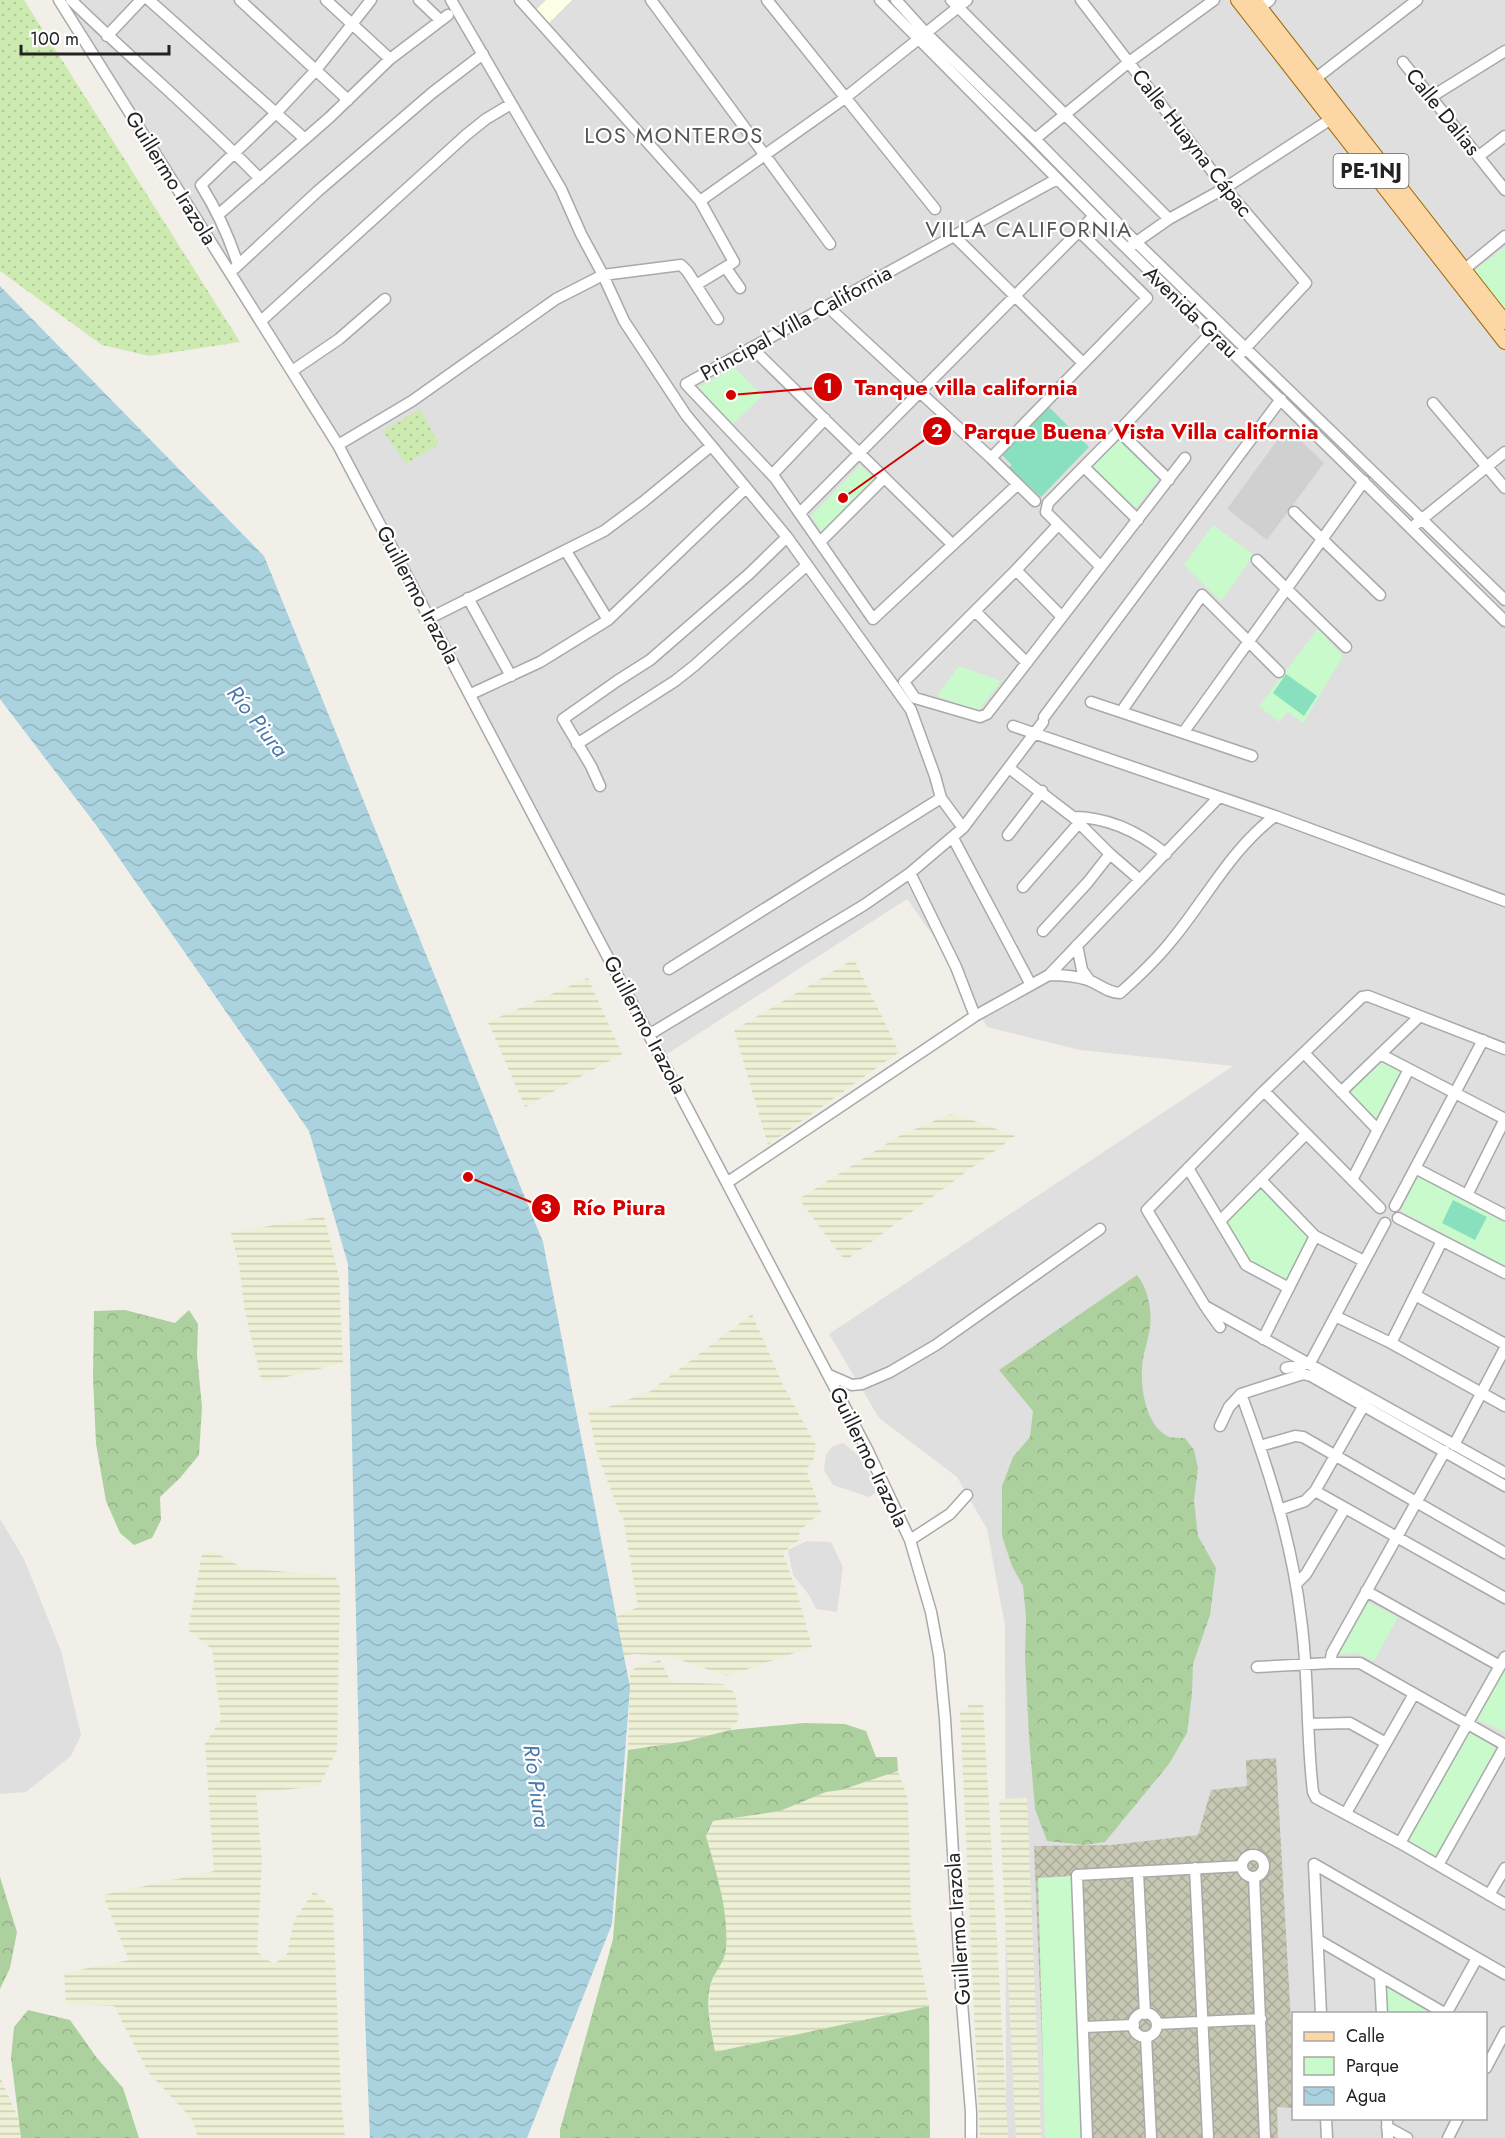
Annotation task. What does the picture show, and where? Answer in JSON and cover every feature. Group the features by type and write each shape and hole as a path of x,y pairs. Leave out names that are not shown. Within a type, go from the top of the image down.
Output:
{"main road":[{"name":"PE-1NJ","path":"1238,0 1310,82 1459,273 1505,342"},
{"name":"PE-1NJ","path":"1261,3 1331,119 1459,273 1505,322"}],"street":[{"name":"Guillermo Irazola","path":"59,0 234,269 261,321 338,445 829,1375 910,1540 931,1612 945,1712 971,2138"},
{"path":"71,0 260,179"},
{"path":"107,36 141,0"},
{"path":"149,0 305,139"},
{"path":"240,0 348,100"},
{"path":"326,0 390,59"},
{"path":"234,269 231,243 201,185 276,113 316,70 371,0"},
{"path":"218,215 305,139 390,59 444,18 419,0"},
{"path":"451,0 561,189 580,234 603,275 624,321 686,415 787,537 911,710 935,776 940,798 963,828"},
{"path":"651,0 830,244"},
{"path":"767,0 935,209"},
{"name":"Avenida Grau","path":"880,0 1035,138 1212,332 1241,353 1281,399 1505,621"},
{"name":"Avenida Grau","path":"896,0 921,35 1094,216 1131,245 1241,353 1505,600"},
{"path":"700,201 845,98 921,35 954,4 967,0"},
{"name":"Calle Huayna Cápac","path":"1081,0 1225,188 1306,283 1241,353"},
{"path":"1035,138 1129,62 1214,0"},
{"path":"1310,82 1417,0"},
{"path":"525,2 700,201 740,288"},
{"path":"954,4 1169,219"},
{"path":"1431,97 1505,51"},
{"path":"234,269 326,184 432,93 483,54"},
{"name":"Calle Dalias","path":"1403,62 1505,190"},
{"path":"261,321 466,135 486,119 511,104"},
{"path":"1131,245 1169,219 1225,188 1331,119"},
{"path":"1479,156 1505,136"},
{"name":"Principal Villa California","path":"953,545 873,619 772,476 686,384 1057,179"},
{"path":"800,513 1094,216"},
{"path":"991,458 1147,298 1080,232"},
{"path":"954,236 1083,363"},
{"path":"1459,273 1505,236"},
{"path":"338,445 412,401 556,299 603,275 681,265 718,319"},
{"path":"696,285 730,265"},
{"path":"292,371 339,339 385,299"},
{"path":"827,306 1035,501"},
{"path":"1101,567 1046,512 1048,503 1212,332"},
{"path":"752,348 953,545 1017,485"},
{"path":"650,1034 864,905 910,873 963,828 1036,734 1044,719 1281,399"},
{"path":"1432,403 1505,489"},
{"path":"772,476 825,419"},
{"path":"1119,431 1169,480"},
{"path":"430,618 604,531 711,446"},
{"path":"1412,529 1505,452"},
{"path":"1058,525 904,682 915,698 984,717 1185,458"},
{"path":"1084,467 1138,520"},
{"path":"820,542 884,478"},
{"path":"1183,733 1364,481"},
{"path":"471,694 569,645 608,620 746,488"},
{"path":"1294,512 1380,595"},
{"path":"600,786 563,719 650,660 787,537"},
{"path":"567,551 608,620"},
{"path":"1257,560 1346,648"},
{"path":"577,744 688,671 806,566"},
{"path":"1016,570 1062,617"},
{"path":"1120,712 1202,595 1279,672"},
{"path":"468,598 511,676"},
{"path":"975,611 1027,663"},
{"path":"1091,702 1252,756"},
{"path":"1012,726 1275,816 1505,901"},
{"path":"1009,768 1042,791 1076,820 1140,880"},
{"path":"1008,835 1042,791"},
{"path":"728,1182 975,1016 1049,975 1219,797"},
{"path":"669,969 940,798"},
{"path":"1049,975 1075,976 1113,993 1120,993 1172,941 1247,841 1275,816"},
{"path":"1076,820 1115,823 1133,831 1166,854"},
{"path":"1023,887 1076,820"},
{"path":"953,838 1031,986"},
{"path":"1043,931 1110,854"},
{"path":"910,873 956,967 975,1016"},
{"path":"1077,945 1082,970 1090,981"},
{"path":"1221,1327 1205,1306 1147,1210 1264,1091 1362,997 1368,996 1505,1049"},
{"path":"1341,1092 1420,1016"},
{"path":"1395,1206 1483,1040"},
{"path":"1304,1053 1377,1129"},
{"path":"1380,1054 1505,1119 1467,1195"},
{"path":"1352,1180 1409,1069"},
{"path":"1264,1091 1380,1208"},
{"path":"1220,1221 1306,1134"},
{"path":"1188,1168 1245,1265 1289,1288"},
{"path":"1415,1168 1505,1215"},
{"path":"1261,1180 1315,1236 1364,1261"},
{"path":"1387,1204 1395,1206 1399,1213 1398,1218 1393,1223 1385,1223 1379,1218 1380,1208 1387,1204"},
{"path":"1398,1218 1505,1273"},
{"path":"1310,1363 1385,1223"},
{"path":"829,1375 852,1385 862,1384 890,1372 936,1345 1100,1229"},
{"path":"1263,1339 1315,1236"},
{"path":"1391,1343 1442,1241"},
{"path":"1329,1663 1332,1653 1366,1591 1416,1502 1450,1448 1505,1346 1415,1295"},
{"path":"1205,1306 1310,1363 1450,1448 1505,1486"},
{"path":"1335,1316 1391,1343 1505,1406"},
{"path":"1286,1368 1310,1363"},
{"path":"1220,1426 1229,1407 1241,1394 1303,1374 1505,1473"},
{"path":"1241,1394 1260,1446 1279,1510 1296,1584 1306,1665 1313,1792 1316,1798 1400,1843 1505,1904"},
{"path":"1279,1510 1305,1501 1315,1491 1364,1405"},
{"path":"1260,1446 1295,1436 1303,1437 1505,1552"},
{"path":"1315,1491 1505,1598"},
{"path":"910,1540 950,1514 967,1495"},
{"path":"1296,1584 1306,1574 1346,1508"},
{"path":"1366,1591 1503,1661 1400,1843"},
{"path":"1257,1667 1359,1663 1505,1745 1438,1865"},
{"path":"1346,1814 1414,1694"},
{"path":"1309,1724 1350,1723 1386,1743"},
{"path":"1249,1855 1260,1857 1264,1867 1261,1874 1254,1877 1245,1874 1242,1866 1243,1860 1249,1855"},
{"path":"1321,2012 1314,1864 1505,1974"},
{"path":"1088,2138 1077,1875 1242,1866"},
{"path":"1195,1868 1208,2138"},
{"path":"1489,1895 1505,1868"},
{"path":"1138,1872 1145,2014"},
{"path":"1254,1877 1265,2138"},
{"path":"1318,1940 1444,2012"},
{"path":"1447,2012 1477,1958"},
{"path":"1380,1976 1382,2012"},
{"path":"1145,2014 1152,2015 1157,2024 1154,2033 1146,2037 1137,2034 1134,2025 1137,2017 1145,2014"},
{"path":"1157,2024 1261,2019"},
{"path":"1084,2026 1134,2025"},
{"path":"1487,2064 1505,2032"},
{"path":"1146,2037 1150,2138"},
{"path":"1326,2120 1327,2138"},
{"path":"1448,2138 1457,2120"},
{"path":"1388,2125 1407,2138"}],"shaded area":[{"path":"64,0 1505,0 1505,2138 1006,2138 1005,1626 987,1529 957,1477 879,1418 829,1334 1233,1066 1080,1050 987,1027 937,941 907,899 664,1056 407,566"},
{"path":"546,0 572,0 547,25 534,12"},
{"path":"1287,427 1324,463 1267,540 1227,509"},
{"path":"854,959 899,1052 768,1145 734,1030"},
{"path":"588,978 622,1054 525,1107 488,1022"},
{"path":"950,1114 1015,1136 845,1261 799,1199 899,1136"},
{"path":"324,1216 339,1277 343,1363 262,1383 245,1312 239,1264 231,1233"},
{"path":"752,1314 784,1387 816,1445 813,1462 806,1469 821,1512 799,1531 800,1539 783,1553 797,1592 812,1647 727,1676 669,1656 634,1654 611,1659 604,1622 638,1607 623,1517 621,1517 597,1453 588,1411 608,1407 649,1392"},
{"path":"843,1443 862,1458 877,1492 869,1497 833,1485 824,1470 826,1454 832,1447"},
{"path":"0,1519 24,1559 61,1651 81,1735 71,1756 26,1792 0,1794"},
{"path":"807,1541 831,1542 843,1567 837,1612 816,1609 809,1595 793,1575 788,1550"},
{"path":"213,1551 243,1568 335,1576 340,1588 337,1750 319,1786 256,1793 262,1861 257,1952 274,1964 287,1954 294,1920 314,1891 333,1909 341,2097 345,2138 198,2138 192,2119 148,2072 114,2006 66,2004 64,1973 129,1960 103,1895 214,1871 205,1743 221,1720 212,1649 188,1630 202,1554"},
{"path":"660,1660 671,1682 723,1684 735,1693 739,1719 730,1730 687,1741 628,1750 630,1672 638,1666"},
{"path":"983,1703 1008,2138 980,2138 960,1711 966,1711 969,1704"},
{"path":"1276,1758 1292,2039 1292,2108 1277,2107 1278,2138 1046,2138 1034,1846 1111,1845 1198,1835 1211,1790 1247,1786 1246,1760"},
{"path":"898,1771 908,1799 911,1915 929,2006 715,2052 709,2012 710,1987 716,1972 720,1887 706,1835 714,1821 780,1811 826,1792 841,1790"},
{"path":"1027,1798 1041,2138 1016,2138 999,1799"},
{"path":"0,2077 19,2120 21,2138 0,2138"}],"green space":[{"path":"0,0 24,0 240,342 149,356 102,345 0,271"},
{"path":"1505,247 1505,315 1472,272"},
{"path":"735,368 762,396 732,425 697,388"},
{"path":"1048,406 1089,447 1041,497 1009,467 1012,465 1002,455"},
{"path":"420,409 439,444 406,464 383,431"},
{"path":"1119,441 1159,479 1136,508 1092,466"},
{"path":"860,465 876,480 822,532 811,516"},
{"path":"1213,525 1254,555 1221,601 1184,565"},
{"path":"1318,629 1343,656 1303,723 1288,712 1279,722 1259,706"},
{"path":"959,666 1001,681 978,711 937,696"},
{"path":"1286,674 1317,696 1304,716 1273,693"},
{"path":"1381,1057 1404,1069 1377,1122 1347,1092"},
{"path":"1418,1175 1505,1220 1505,1266 1401,1211"},
{"path":"1261,1185 1311,1234 1288,1282 1248,1259 1225,1222"},
{"path":"1453,1200 1487,1217 1475,1240 1442,1223"},
{"path":"1137,1275 1147,1295 1150,1310 1150,1326 1142,1369 1146,1406 1154,1424 1160,1431 1169,1437 1185,1438 1194,1450 1198,1468 1194,1501 1198,1536 1216,1568 1210,1615 1193,1664 1187,1733 1169,1764 1105,1842 1085,1845 1047,1841 1035,1809 1029,1737 1025,1659 1026,1616 1023,1586 1012,1566 1002,1536 1002,1486 1013,1457 1030,1437 1033,1411 999,1370"},
{"path":"125,1310 175,1323 189,1310 198,1324 197,1355 202,1407 199,1455 160,1497 161,1520 152,1538 134,1545 120,1533 106,1501 96,1444 93,1377 94,1311"},
{"path":"1365,1601 1398,1617 1374,1661 1357,1653 1338,1654 1337,1650"},
{"path":"1505,1666 1505,1732 1475,1719"},
{"path":"804,1723 845,1724 866,1731 876,1757 897,1757 898,1771 841,1790 826,1792 780,1811 713,1821 706,1836 726,1920 725,1954 711,1982 708,2003 715,2052 929,2006 930,2138 560,2138 560,2130 613,1939 628,1750 687,1741 730,1730"},
{"path":"1469,1730 1497,1749 1438,1857 1407,1840"},
{"path":"1072,1876 1082,2138 1045,2138 1038,1878"},
{"path":"0,1877 17,1932 10,1968 0,1989"},
{"path":"1385,1982 1435,2012 1386,2012"},
{"path":"28,2010 70,2020 97,2058 123,2088 139,2138 21,2138 11,2058 14,2027"}],"water":[{"path":"0,286 264,556 543,1242 630,1687 612,1924 527,2138 370,2138 365,2018 348,1264 309,1131 96,825 0,699"}],"place":[{"name":"Tanque villa california","path":"731,395"},
{"name":"Parque Buena Vista Villa california","path":"843,498"},
{"name":"Río Piura","path":"468,1177"}],"district":[{"name":"LOS MONTEROS","path":"674,135"},
{"name":"VILLA CALIFORNIA","path":"1029,229"}]}
